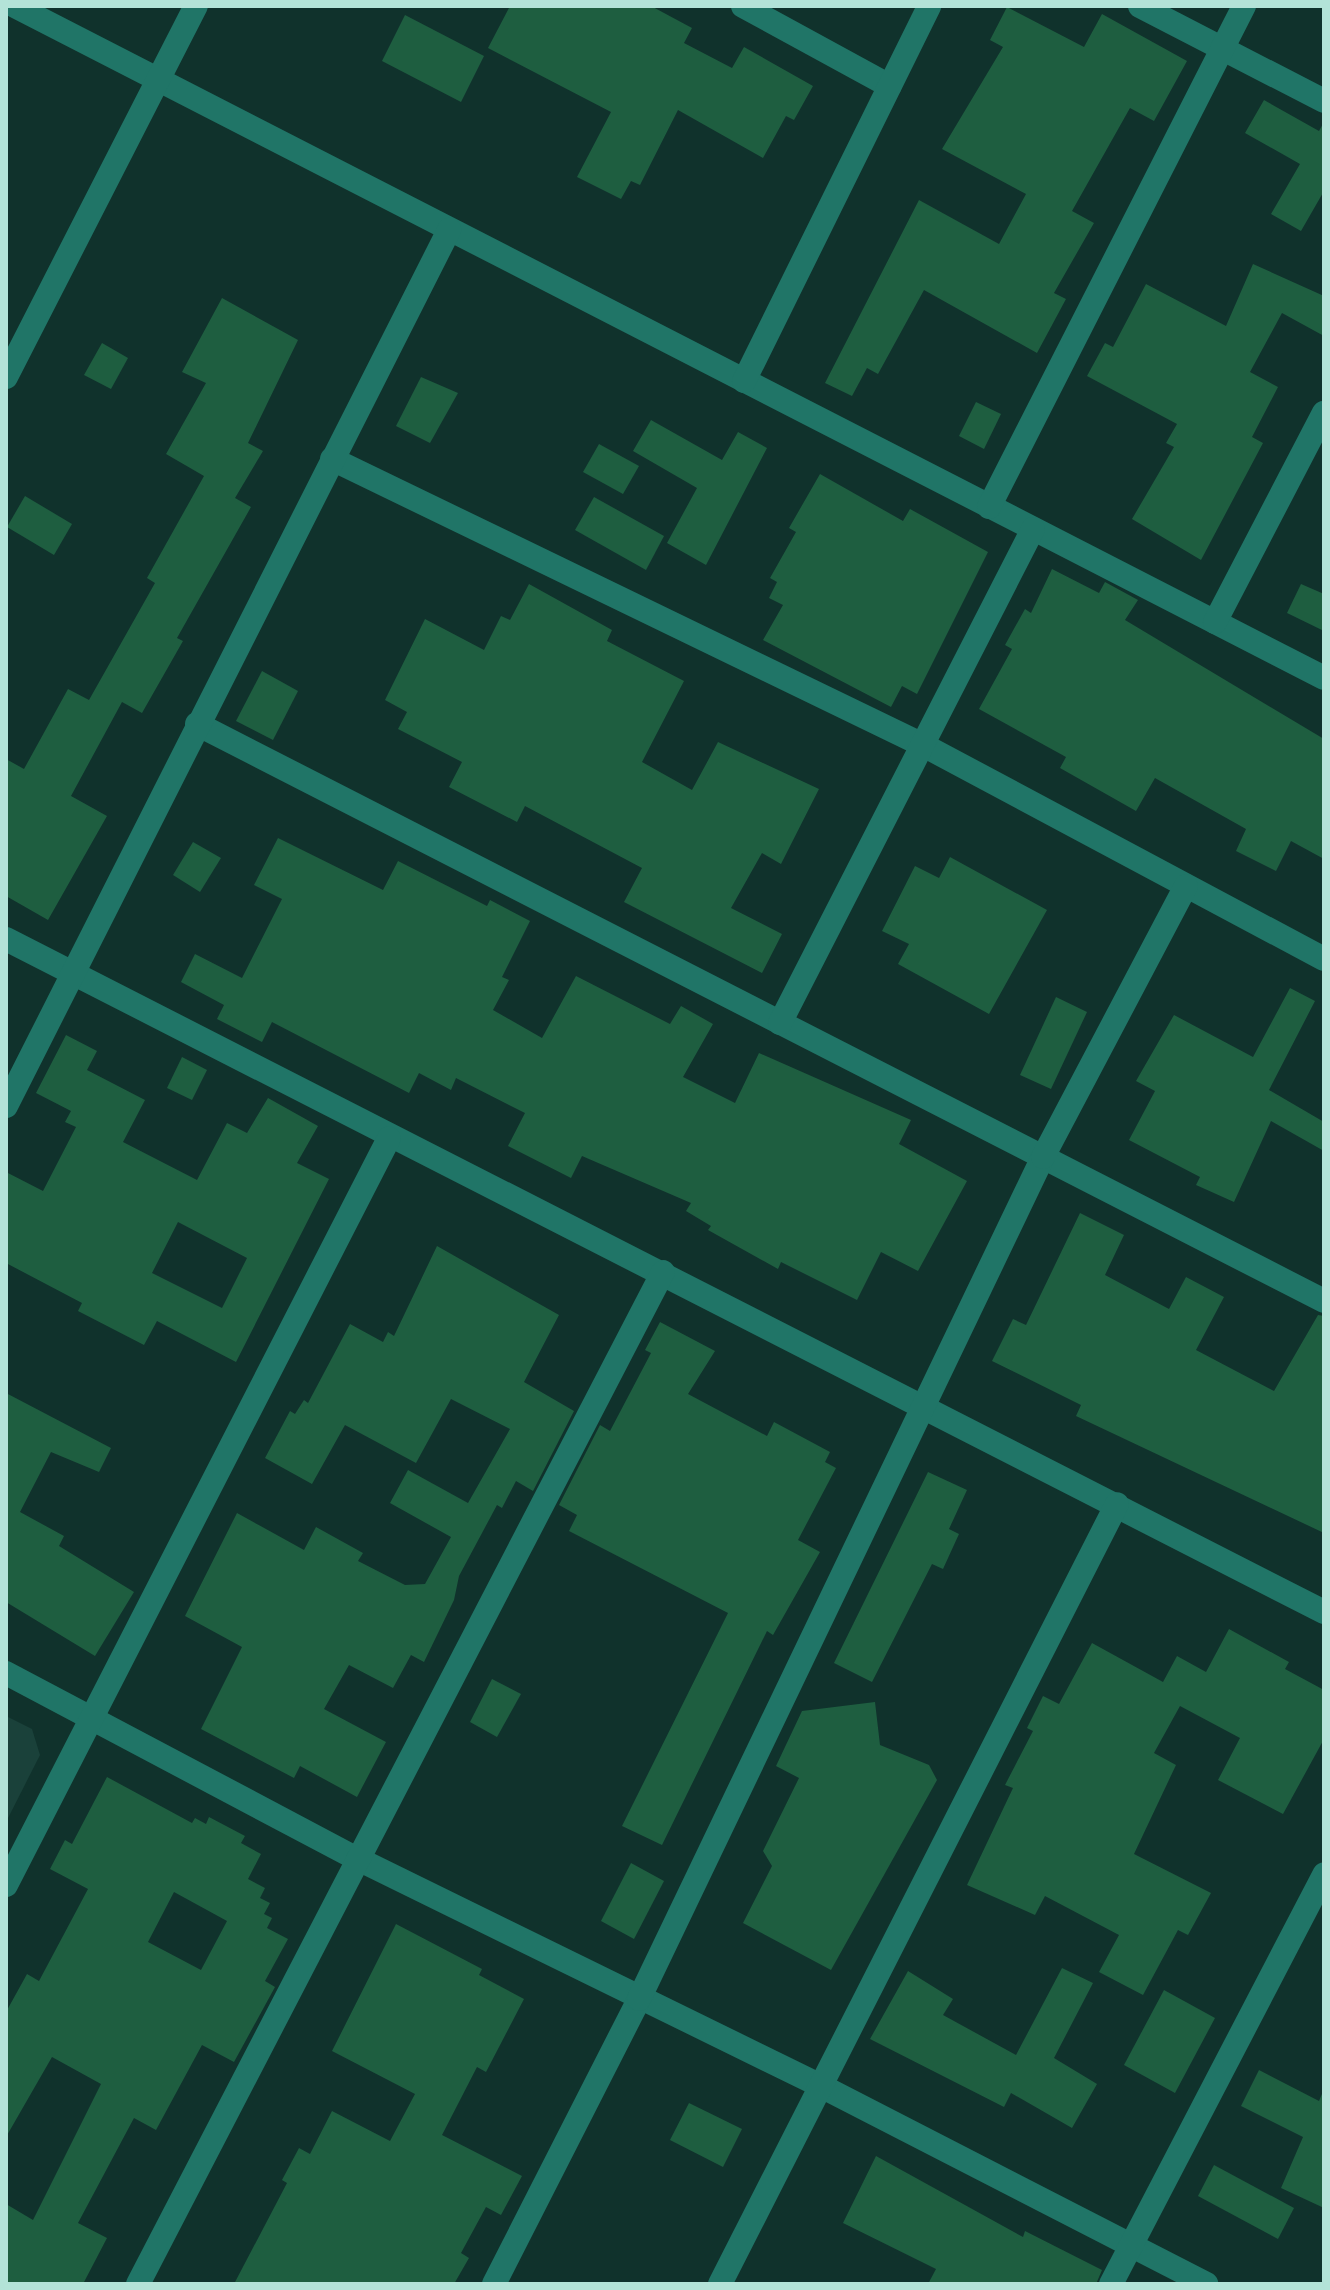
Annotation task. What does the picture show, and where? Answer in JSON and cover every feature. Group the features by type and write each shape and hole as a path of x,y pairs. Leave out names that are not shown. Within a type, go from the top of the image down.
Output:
{"street":[{"path":"15,6 1324,678"},
{"path":"6,377 196,6"},
{"path":"743,6 890,86"},
{"path":"744,381 929,6"},
{"path":"1140,6 1324,101"},
{"path":"989,507 1244,6"},
{"path":"6,1106 70,972 449,230"},
{"path":"1215,622 1324,413"},
{"path":"332,459 925,746 1324,959"},
{"path":"780,1023 925,746 1033,529"},
{"path":"197,724 1324,1301"},
{"path":"494,2284 639,1999 921,1405 1043,1157 1186,886"},
{"path":"6,939 389,1138 663,1272 1324,1612"},
{"path":"6,1885 389,1138"},
{"path":"138,2284 663,1272"},
{"path":"720,2284 823,2087 1117,1504"},
{"path":"6,1673 358,1859 823,2087 1206,2284"},
{"path":"1111,2284 1324,1874"}],"shaded area":[{"path":"6,1716 32,1729 40,1755 6,1822"}],"building":[{"path":"510,6 651,6 692,28 684,43 732,68 744,47 813,86 794,120 786,116 763,158 678,110 640,185 631,181 621,199 577,177 611,112 488,48"},
{"path":"1007,7 1084,47 1102,14 1187,61 1154,121 1130,108 1072,211 1094,223 1054,293 1066,299 1037,353 924,290 878,374 867,368 852,396 825,383 919,200 999,244 1026,194 942,149 1003,47 990,40"},
{"path":"405,15 484,56 461,102 382,61"},
{"path":"1264,100 1319,131 1324,122 1324,191 1301,231 1271,214 1300,164 1245,133"},
{"path":"1253,264 1324,296 1324,336 1282,313 1250,372 1278,387 1252,437 1263,443 1201,560 1132,519 1174,447 1166,443 1177,424 1087,376 1105,343 1113,347 1146,284 1226,326"},
{"path":"222,298 298,340 248,443 263,451 235,498 251,507 177,638 183,641 142,713 122,702 71,796 107,816 48,920 6,896 6,759 24,769 68,689 89,700 155,583 147,578 204,476 166,454 206,383 182,372"},
{"path":"102,343 128,358 111,389 84,375"},
{"path":"421,377 458,393 430,443 396,426"},
{"path":"976,402 1001,414 984,449 959,436"},
{"path":"651,420 722,460 738,432 767,448 706,565 667,543 697,488 633,451"},
{"path":"599,444 639,466 623,494 583,472"},
{"path":"820,474 903,521 910,509 988,552 917,694 902,686 891,707 763,640 783,605 769,598 777,582 770,578 796,532 789,528"},
{"path":"25,496 72,524 54,555 7,527"},
{"path":"594,497 664,536 646,570 575,530"},
{"path":"1052,569 1099,593 1105,582 1138,600 1125,620 1324,739 1324,859 1291,841 1276,871 1236,851 1246,829 1155,778 1136,811 1060,768 1066,757 979,709 1012,649 1005,645 1025,609 1031,613"},
{"path":"529,584 612,630 607,641 684,681 642,762 692,790 718,742 819,789 781,864 762,853 731,908 782,934 762,973 624,902 642,868 525,806 517,822 449,787 462,762 398,729 407,712 385,700 425,619 484,650 501,616 510,620"},
{"path":"1301,584 1324,594 1324,631 1287,613"},
{"path":"262,671 298,691 273,740 236,721"},
{"path":"278,838 383,890 398,861 487,906 490,900 530,921 502,977 509,980 493,1010 542,1038 576,976 670,1024 681,1006 713,1024 683,1077 735,1103 759,1053 911,1120 899,1144 967,1181 918,1271 881,1252 857,1300 781,1262 778,1269 708,1230 711,1226 686,1211 691,1203 582,1156 571,1178 508,1146 525,1113 456,1078 451,1090 419,1073 409,1093 272,1022 262,1042 217,1019 224,1005 181,982 195,954 242,978 282,899 254,885"},
{"path":"193,842 221,858 200,892 173,875"},
{"path":"950,857 1047,910 989,1014 898,964 909,944 882,931 915,866 939,878"},
{"path":"1290,988 1315,1001 1269,1090 1324,1122 1324,1151 1271,1121 1234,1202 1196,1185 1200,1177 1129,1140 1155,1091 1136,1081 1174,1015 1253,1057"},
{"path":"1056,997 1087,1012 1051,1089 1020,1075"},
{"path":"66,1035 97,1051 87,1070 145,1100 123,1142 197,1180 227,1123 247,1133 268,1098 318,1126 297,1163 329,1179 236,1362 157,1321 144,1345 78,1311 82,1303 6,1263 6,1172 43,1191 76,1127 65,1122 71,1111 36,1093","holes":["178,1222 247,1258 222,1308 152,1273"]},
{"path":"182,1057 207,1070 192,1100 167,1088"},
{"path":"1080,1213 1124,1235 1105,1275 1169,1309 1186,1277 1224,1297 1196,1350 1274,1391 1318,1315 1324,1316 1324,1533 1076,1416 1081,1405 992,1361 1013,1319 1026,1325"},
{"path":"437,1246 559,1315 524,1382 574,1411 533,1491 516,1481 502,1508 497,1505 459,1576 454,1600 424,1662 411,1655 393,1688 349,1665 324,1709 386,1742 357,1797 300,1766 294,1778 201,1729 242,1647 185,1616 237,1513 304,1550 316,1527 363,1553 358,1561 405,1585 425,1584 451,1537 390,1503 408,1470 468,1503 510,1429 451,1399 416,1463 345,1425 312,1484 265,1458 290,1411 295,1414 304,1400 308,1403 350,1324 383,1342 388,1332 394,1336"},
{"path":"660,1322 715,1351 688,1394 767,1436 774,1422 830,1452 825,1462 836,1468 798,1540 820,1552 773,1635 767,1631 662,1845 622,1826 728,1613 569,1531 577,1515 559,1505 600,1425 610,1431 651,1353 645,1350"},
{"path":"6,1393 111,1448 99,1472 51,1452 20,1512 64,1536 59,1546 134,1592 95,1656 6,1602"},
{"path":"928,1472 967,1490 949,1529 959,1534 943,1569 932,1564 872,1682 834,1663"},
{"path":"1229,1629 1289,1662 1285,1669 1324,1690 1324,1739 1283,1814 1218,1780 1240,1738 1180,1706 1154,1753 1176,1765 1134,1854 1211,1893 1188,1935 1178,1930 1143,1995 1099,1972 1119,1935 1045,1896 1035,1915 967,1885 1013,1788 1005,1785 1033,1731 1027,1728 1043,1696 1059,1704 1092,1643 1163,1682 1177,1656 1206,1672"},
{"path":"492,1679 521,1694 497,1737 470,1722"},
{"path":"875,1702 880,1745 929,1765 937,1780 831,1970 743,1923 772,1866 763,1851 799,1778 776,1766 802,1711"},
{"path":"107,1777 192,1823 195,1818 206,1824 209,1817 245,1836 241,1843 261,1854 248,1879 265,1888 260,1898 270,1903 264,1914 272,1918 267,1928 288,1939 265,1981 275,1987 234,2062 202,2045 156,2130 134,2118 78,2223 107,2238 83,2284 6,2284 6,2204 33,2220 101,2084 52,2057 6,2137 6,2012 27,1974 39,1981 88,1889 50,1869 65,1840 72,1844","holes":["174,1892 227,1921 201,1970 148,1942"]},
{"path":"631,1863 664,1881 634,1939 601,1921"},
{"path":"396,1924 482,1969 479,1975 524,1999 486,2072 477,2067 442,2135 522,2176 501,2215 486,2207 461,2253 469,2258 454,2284 234,2284 287,2183 282,2180 299,2148 310,2154 332,2111 390,2141 415,2094 332,2051"},
{"path":"1062,1968 1093,1983 1054,2058 1097,2084 1072,2128 1011,2093 1004,2107 870,2039 908,1971 953,1999 943,2015 1016,2055"},
{"path":"1164,1990 1215,2018 1175,2093 1124,2065"},
{"path":"1259,2070 1319,2101 1324,2089 1324,2208 1281,2188 1303,2137 1241,2106"},
{"path":"689,2103 742,2129 723,2167 670,2140"},
{"path":"876,2156 1023,2237 1025,2231 1102,2270 1096,2284 928,2284 936,2269 843,2223"},
{"path":"1214,2165 1294,2208 1278,2239 1198,2196"}]}
